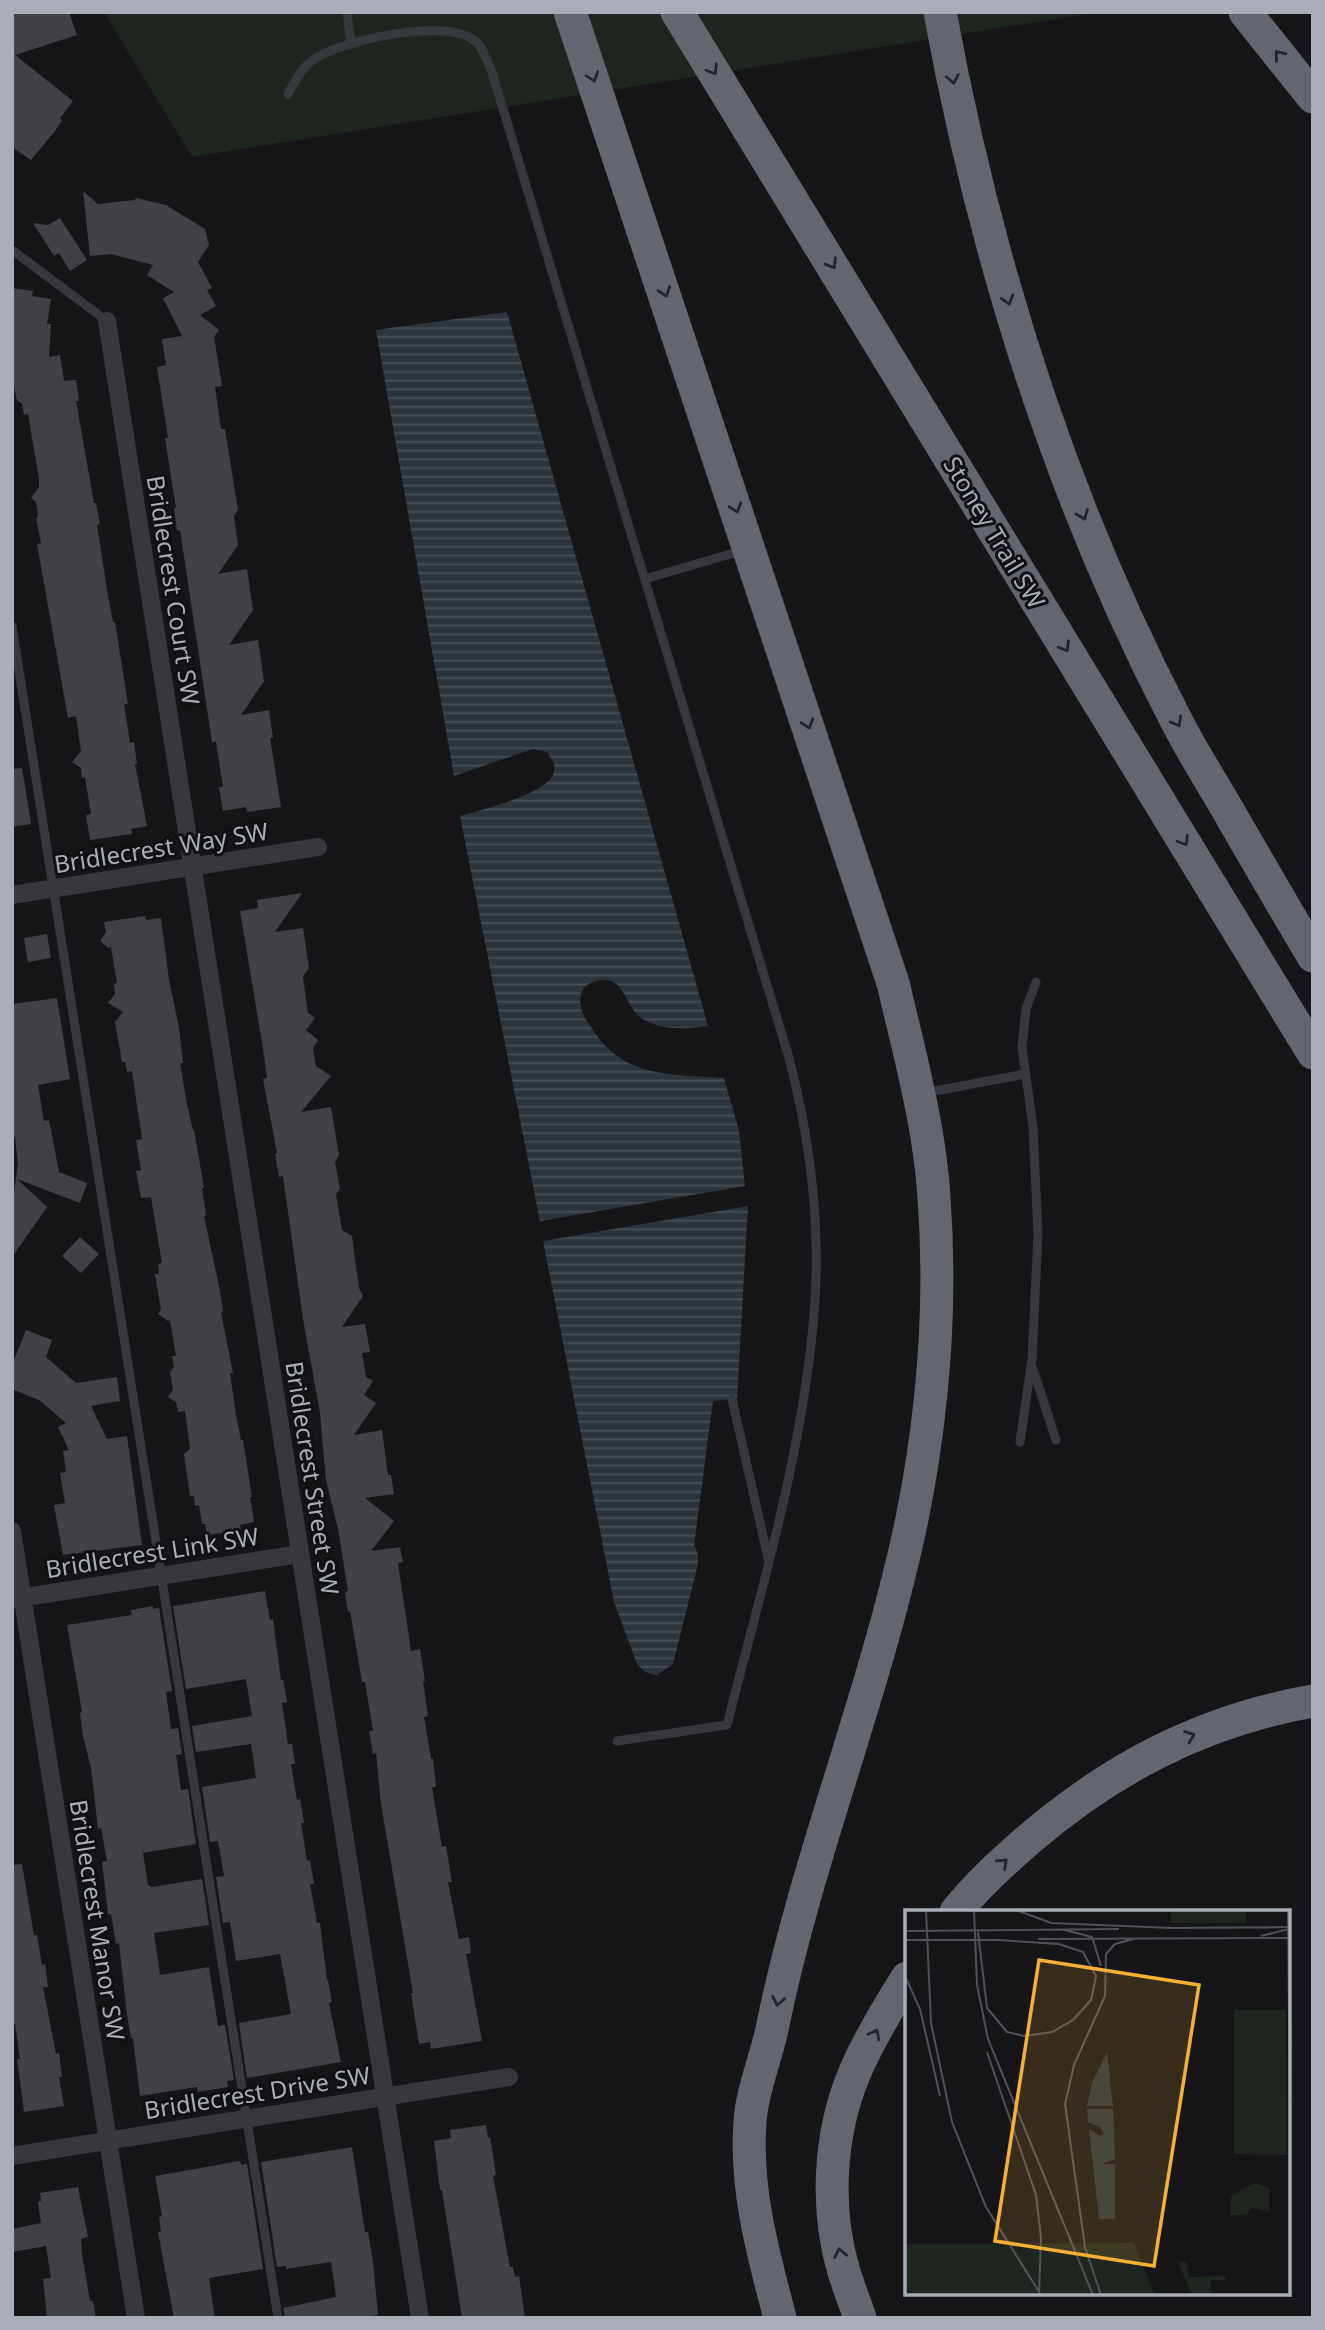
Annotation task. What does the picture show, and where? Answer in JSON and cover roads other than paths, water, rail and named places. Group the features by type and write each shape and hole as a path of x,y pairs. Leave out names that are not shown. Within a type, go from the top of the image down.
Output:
{"highway":[{"path":"570,12 893,983 919,1094 934,1196 936,1306 930,1416 911,1521 873,1669 781,1984 750,2120 752,2201 780,2318"},
{"name":"Stoney Trail SW","path":"677,12 1313,1053"},
{"path":"940,12 958,105 991,245 1039,399 1080,506 1109,577 1175,719 1313,956"},
{"path":"1245,12 1313,97"},
{"path":"958,1910 972,1892 1049,1822 1089,1791 1130,1765 1174,1743 1216,1727 1259,1712 1313,1701"},
{"path":"860,2318 843,2270 834,2219 833,2169 839,2120 855,2072 905,1981"},
{"path":"769,2043 765,2118 772,2200 802,2318"}],"street":[{"name":"Bridlecrest Court SW","path":"107,321 192,867"},
{"name":"Bridlecrest Way SW","path":"12,895 318,847"},
{"name":"Bridlecrest Street SW","path":"192,867 420,2318"},
{"name":"Bridlecrest Manor SW","path":"12,1531 18,1598 136,2318"},
{"name":"Bridlecrest Link SW","path":"18,1598 300,1554"},
{"name":"Bridlecrest Drive SW","path":"12,2156 509,2077"}],"lane":[{"path":"347,12 351,44"},
{"path":"288,94 300,71 321,54 351,44 419,30 455,31 478,44 491,69 803,1112 812,1171 816,1226 813,1326 795,1446 727,1725 617,1741"},
{"path":"12,250 107,321"},
{"path":"645,579 750,549"},
{"path":"12,626 278,2318"},
{"path":"1020,1442 1031,1364 1038,1234 1034,1140 1022,1047 1026,1009 1036,982"},
{"path":"919,1094 1025,1074"},
{"path":"1031,1364 1056,1440"},
{"path":"732,1399 768,1560"}]}
